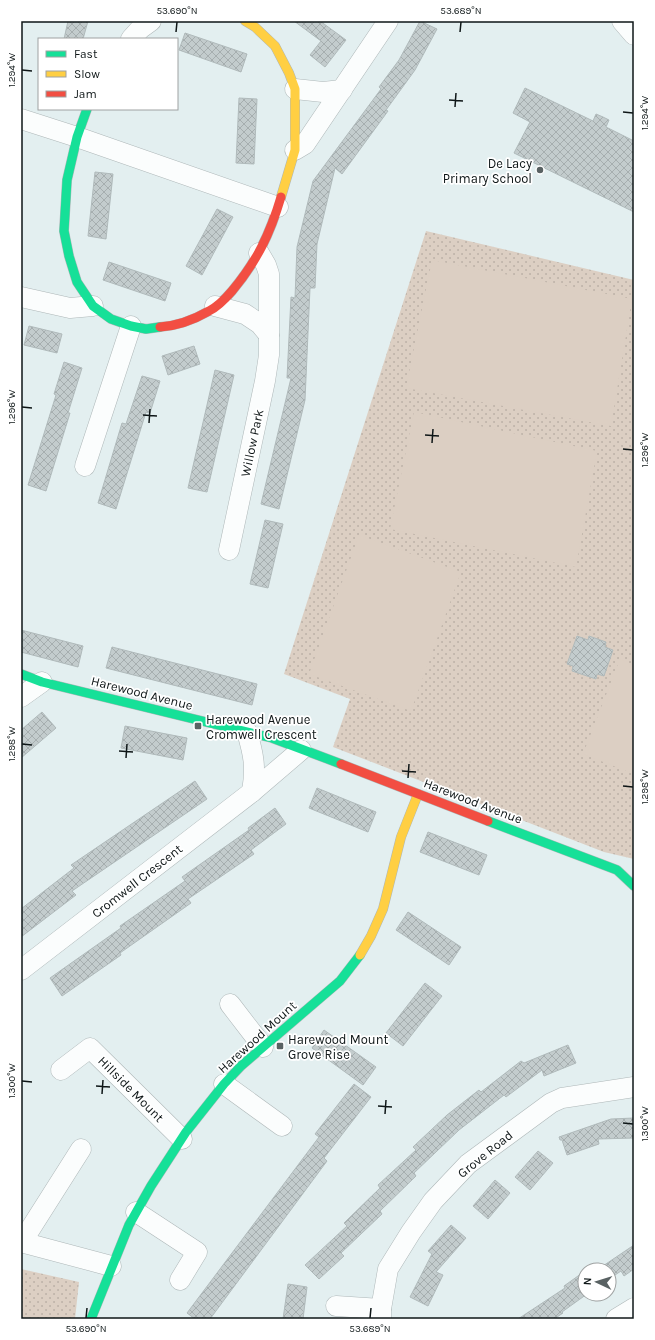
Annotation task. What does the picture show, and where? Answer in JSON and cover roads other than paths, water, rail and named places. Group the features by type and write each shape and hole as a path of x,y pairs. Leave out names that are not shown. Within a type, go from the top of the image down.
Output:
{"street":[{"path":"132,38 150,21"},
{"path":"87,110 77,137 67,180 64,231 69,256 77,282 93,306 111,319 131,326 146,329 164,327 188,320 210,311 228,296 259,254 278,207 294,150 295,89 284,61 275,46 245,21"},
{"path":"294,150 305,144 388,21"},
{"path":"622,21 634,35"},
{"path":"295,89 323,92 342,90"},
{"path":"21,119 278,207"},
{"name":"Willow Park","path":"229,550 265,381 268,355 268,274 266,265 259,254"},
{"path":"21,297 70,308 93,306"},
{"path":"215,306 245,314 260,324 269,335"},
{"path":"85,466 131,326"},
{"name":"Harewood Avenue","path":"21,674 42,682 272,738 617,870 634,886"},
{"path":"21,697 42,682"},
{"path":"247,732 254,755 255,771 252,792"},
{"name":"Cromwell Crescent","path":"21,970 252,792 301,750"},
{"name":"Harewood Mount","path":"91,1319 111,1266 129,1225 182,1139 224,1084 241,1066 340,981 351,968 367,944 380,919 401,837 418,794"},
{"path":"230,1004 263,1047"},
{"name":"Hillside Mount","path":"61,1070 90,1048 182,1139"},
{"path":"224,1084 282,1126"},
{"name":"Grove Road","path":"336,1306 381,1314 388,1269 411,1232 434,1201 468,1164 551,1102 562,1098 634,1087"},
{"path":"81,1149 22,1242 111,1266"},
{"path":"136,1212 197,1252 180,1280"},
{"path":"616,1319 634,1308"}],"place":[{"name":"De Lacy Primary School","path":"540,170"},
{"name":"Harewood Avenue Cromwell Crescent","path":"198,726"},
{"name":"Harewood Mount Grove Rise","path":"280,1046"}]}
